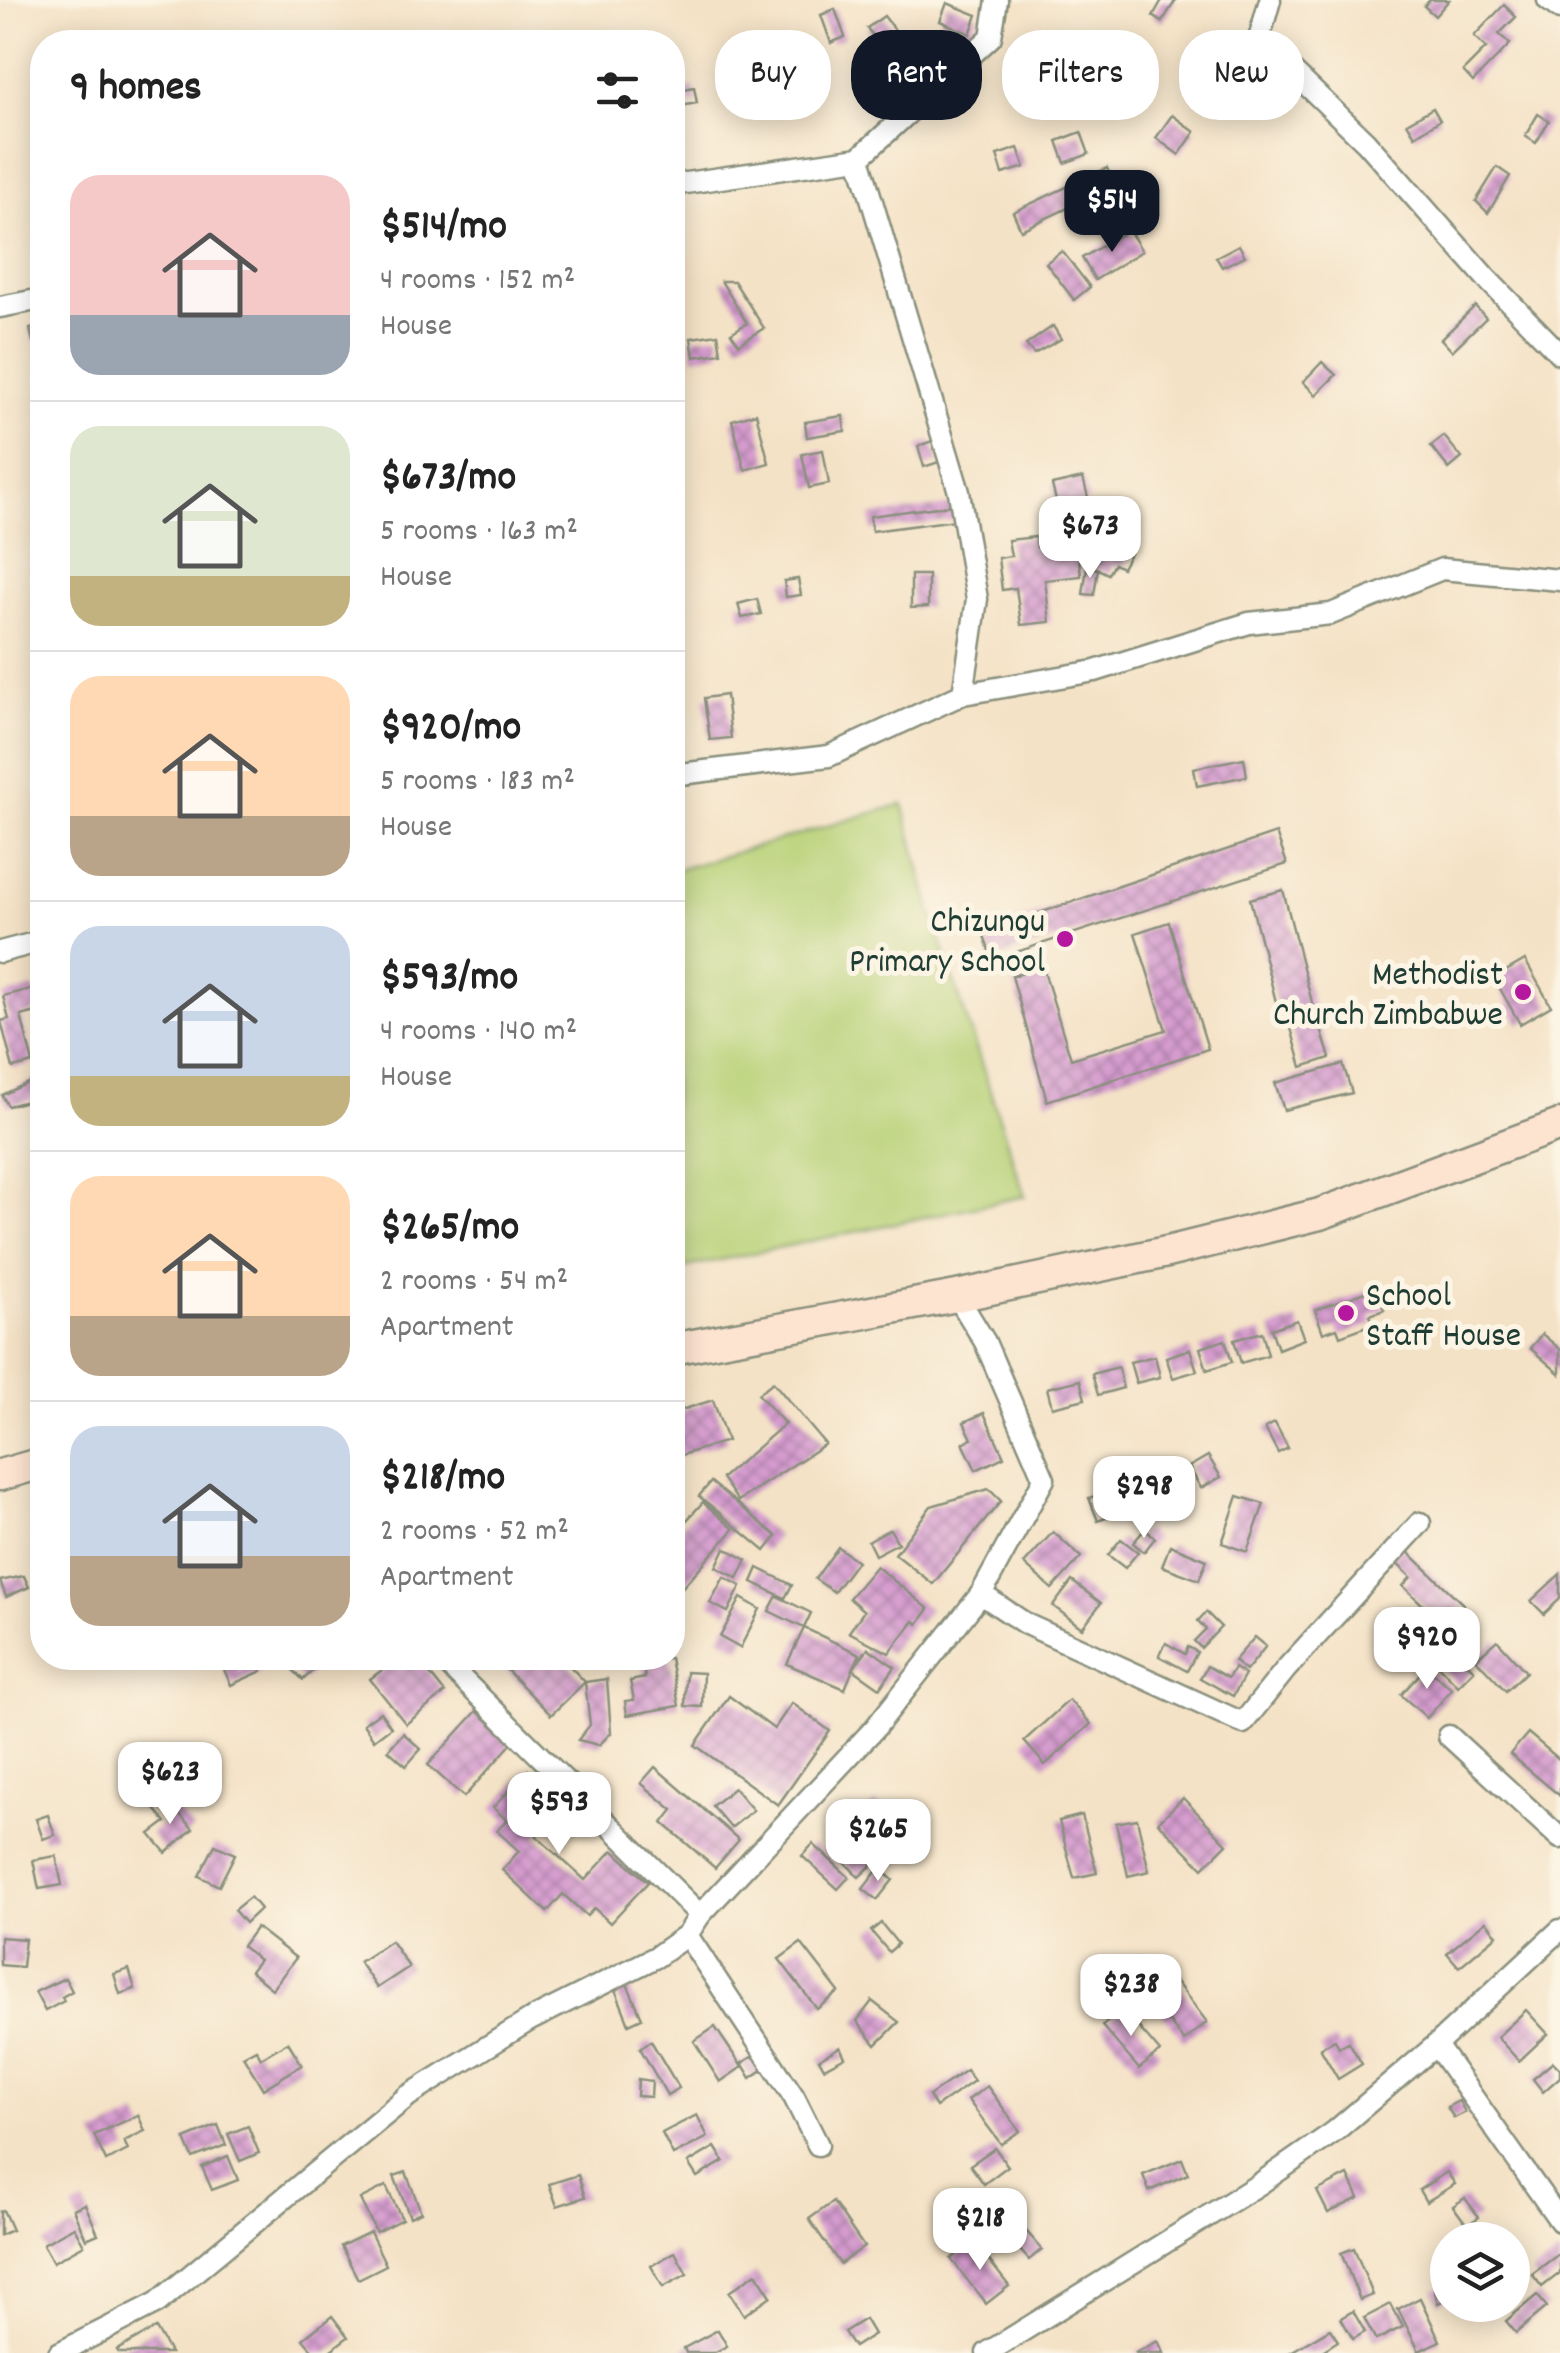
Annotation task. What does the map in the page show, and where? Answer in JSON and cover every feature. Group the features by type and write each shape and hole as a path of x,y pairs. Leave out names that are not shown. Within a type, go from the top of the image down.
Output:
{"street":[{"path":"685,184 859,158 991,36 998,0"},
{"path":"1270,0 1259,39 1366,142 1560,354"},
{"path":"1548,0 1560,9"},
{"path":"859,158 959,492 977,599 962,694"},
{"path":"0,307 30,301"},
{"path":"685,774 829,756 962,694 1094,671 1248,623 1331,614 1442,569 1560,580"},
{"path":"0,952 30,944"},
{"path":"685,1347 957,1296 1167,1252 1320,1214 1560,1126"},
{"path":"59,2353 157,2303 408,2096 530,2020 656,1957 687,1936 700,1915 875,1728 981,1594 1044,1478 984,1342 957,1296"},
{"path":"0,1475 30,1466"},
{"path":"981,1594 1026,1624 1243,1722 1286,1669 1420,1523"},
{"path":"453,1670 700,1915"},
{"path":"1448,1736 1560,1838"},
{"path":"987,2353 1334,2132 1436,2046 1560,1930"},
{"path":"687,1936 794,2097 818,2145"},
{"path":"1436,2046 1560,2221"}],"green space":[{"path":"903,804 932,915 1025,1196 685,1267 685,868"}],"building":[{"path":"1162,0 1176,0 1162,22 1153,16"},
{"path":"1430,0 1449,0 1435,16 1424,6"},
{"path":"947,3 977,15 971,30 940,21"},
{"path":"1504,5 1516,17 1499,34 1510,44 1473,82 1463,71 1486,48 1474,36"},
{"path":"835,9 845,37 831,43 831,30 826,30 821,15"},
{"path":"884,16 895,30 868,30"},
{"path":"694,87 697,103 685,105 685,89"},
{"path":"1433,108 1440,120 1415,136 1407,123"},
{"path":"1538,114 1549,121 1536,143 1525,136"},
{"path":"1172,115 1195,132 1179,155 1156,138"},
{"path":"1081,132 1089,154 1065,163 1057,141"},
{"path":"1018,148 1025,167 1003,174 997,155"},
{"path":"1497,167 1510,176 1488,213 1476,201"},
{"path":"1107,168 1115,186 1021,230 1013,212"},
{"path":"1129,230 1142,251 1095,280 1082,258"},
{"path":"1239,245 1245,256 1222,267 1216,257"},
{"path":"1062,251 1090,287 1074,300 1046,263"},
{"path":"721,281 734,281 764,328 739,344 731,333 747,323"},
{"path":"1475,306 1486,318 1452,351 1441,339"},
{"path":"1053,326 1061,339 1034,354 1026,345"},
{"path":"718,334 721,353 694,357 691,338"},
{"path":"1322,362 1336,375 1316,395 1303,382"},
{"path":"756,413 769,463 745,470 732,420"},
{"path":"843,416 845,431 807,437 805,422"},
{"path":"1444,436 1462,458 1449,469 1431,446"},
{"path":"932,441 939,462 924,467 918,446"},
{"path":"823,450 829,484 809,488 802,454"},
{"path":"1083,478 1089,501 1058,509 1052,485"},
{"path":"953,505 956,520 872,531 870,516"},
{"path":"1112,534 1134,546 1122,568 1114,564 1108,574 1094,567"},
{"path":"1036,537 1037,547 1077,542 1081,576 1045,580 1050,622 1021,625 1016,588 1002,590 998,558 1011,556 1008,540"},
{"path":"1087,567 1098,569 1094,595 1083,594"},
{"path":"911,575 928,575 928,607 911,608"},
{"path":"798,579 801,595 786,597 784,581"},
{"path":"757,599 761,614 742,618 738,604"},
{"path":"726,695 731,738 710,740 704,698"},
{"path":"1244,758 1247,776 1197,786 1194,768"},
{"name":"Chizungu Primary School","path":"1276,833 1287,864 992,960 983,932"},
{"path":"1283,890 1314,1010 1280,1018 1250,899"},
{"name":"Chizungu Primary School","path":"1169,922 1208,1049 1047,1101 1012,976 1043,968 1071,1059 1166,1030 1135,933"},
{"name":"Methodist Church Zimbabwe","path":"1525,960 1551,1006 1520,1024 1494,978"},
{"path":"30,989 30,1014 21,1016 30,1064 13,1068 1,1021 9,1019 3,996"},
{"path":"1318,1020 1330,1058 1302,1067 1291,1028"},
{"path":"1343,1064 1352,1093 1284,1110 1275,1083"},
{"path":"30,1082 30,1100 8,1106 2,1095"},
{"name":"School Staff House","path":"1376,1288 1384,1310 1370,1315 1373,1324 1340,1336 1337,1328 1323,1333 1315,1310"},
{"path":"1297,1320 1304,1339 1278,1349 1271,1329"},
{"path":"1262,1332 1268,1355 1241,1363 1234,1340"},
{"path":"1542,1334 1560,1349 1560,1374 1530,1348"},
{"path":"1225,1340 1232,1362 1207,1370 1200,1348"},
{"path":"1190,1349 1197,1371 1173,1378 1166,1357"},
{"path":"1155,1356 1160,1377 1136,1383 1130,1362"},
{"path":"1118,1367 1123,1388 1098,1395 1092,1374"},
{"path":"1080,1380 1085,1399 1052,1407 1047,1388"},
{"path":"773,1382 825,1444 738,1501 722,1478 785,1424 758,1394"},
{"path":"713,1400 727,1441 685,1454 685,1409"},
{"path":"984,1413 1004,1457 976,1470 963,1443 972,1439 964,1422"},
{"path":"1275,1423 1288,1448 1278,1453 1265,1428"},
{"path":"1208,1456 1221,1477 1201,1488 1189,1467"},
{"path":"1168,1463 1174,1478 1146,1490 1140,1476"},
{"path":"711,1482 777,1536 765,1551 699,1496"},
{"path":"1120,1487 1128,1509 1098,1521 1089,1498"},
{"path":"989,1489 1001,1501 933,1584 895,1554 931,1506"},
{"path":"1238,1496 1264,1504 1247,1552 1222,1543"},
{"path":"703,1502 734,1529 685,1584 685,1522"},
{"path":"890,1529 898,1543 875,1555 868,1541"},
{"path":"1145,1529 1155,1538 1144,1552 1133,1543"},
{"path":"1053,1532 1081,1557 1052,1589 1024,1564"},
{"path":"1121,1539 1138,1552 1125,1568 1108,1555"},
{"path":"1170,1545 1207,1560 1199,1580 1162,1566"},
{"path":"1402,1546 1464,1605 1445,1626 1403,1586 1411,1577 1391,1558"},
{"path":"838,1547 857,1561 834,1592 815,1579"},
{"path":"725,1548 747,1560 738,1578 716,1567"},
{"path":"876,1566 929,1609 918,1624 914,1621 889,1653 849,1632 864,1611 849,1598"},
{"path":"758,1568 792,1585 785,1598 752,1582"},
{"path":"1560,1574 1560,1599 1544,1614 1531,1601"},
{"path":"24,1576 29,1587 6,1597 0,1581"},
{"path":"724,1577 741,1586 728,1612 710,1603"},
{"path":"1072,1581 1101,1603 1082,1628 1053,1606"},
{"path":"777,1596 811,1613 804,1628 769,1611"},
{"path":"741,1598 760,1609 740,1648 720,1637"},
{"path":"1206,1612 1221,1627 1201,1648 1194,1641 1206,1629 1198,1621"},
{"path":"804,1628 860,1654 845,1689 787,1664"},
{"path":"1255,1637 1266,1646 1246,1671 1234,1661"},
{"path":"1497,1640 1526,1672 1506,1691 1476,1659"},
{"path":"1166,1643 1185,1654 1188,1647 1197,1652 1187,1671 1159,1656"},
{"path":"1447,1644 1474,1670 1458,1686 1432,1659"},
{"path":"868,1648 895,1667 880,1688 853,1669"},
{"path":"1207,1666 1228,1678 1234,1668 1245,1675 1233,1696 1200,1678"},
{"path":"1426,1667 1452,1689 1427,1718 1401,1695"},
{"path":"224,1670 262,1670 262,1671 231,1685"},
{"path":"293,1670 313,1670 303,1680"},
{"path":"382,1670 427,1670 445,1693 406,1724 370,1679"},
{"path":"507,1670 574,1670 585,1682 551,1715"},
{"path":"644,1670 672,1670 679,1706 627,1715 625,1701 634,1700 630,1681 645,1678"},
{"path":"686,1672 703,1673 702,1707 685,1706"},
{"path":"607,1679 611,1733 599,1745 578,1740 590,1725 585,1682"},
{"path":"729,1696 774,1729 792,1703 830,1731 778,1805 695,1745"},
{"path":"1069,1700 1091,1724 1045,1765 1024,1741"},
{"path":"477,1711 512,1743 464,1797 428,1765"},
{"path":"380,1712 391,1727 374,1740 363,1724"},
{"path":"403,1733 421,1749 406,1766 388,1750"},
{"path":"1528,1733 1560,1760 1560,1796 1510,1754"},
{"path":"655,1767 739,1840 715,1868 663,1823 673,1810 641,1783"},
{"path":"528,1770 565,1804 536,1836 585,1880 613,1850 648,1882 610,1923 594,1908 587,1916 563,1894 547,1912 502,1870 519,1851 497,1831 507,1820 493,1808"},
{"path":"734,1788 753,1810 731,1828 712,1806"},
{"path":"1183,1798 1227,1844 1203,1868 1158,1822"},
{"path":"166,1799 193,1829 166,1853 150,1834 166,1822 155,1809"},
{"path":"876,1802 913,1841 901,1853 893,1845 859,1877 833,1850 855,1829 844,1818 854,1808 862,1816"},
{"path":"48,1815 55,1835 43,1839 36,1819"},
{"path":"1082,1815 1097,1873 1074,1878 1059,1821"},
{"path":"1137,1819 1149,1871 1128,1876 1116,1823"},
{"path":"813,1844 849,1877 838,1889 802,1856"},
{"path":"215,1845 235,1854 219,1886 199,1876"},
{"path":"56,1856 62,1885 39,1889 33,1860"},
{"path":"879,1868 893,1880 877,1900 863,1889"},
{"path":"250,1897 260,1909 245,1923 234,1910"},
{"path":"1486,1921 1497,1935 1459,1967 1447,1953"},
{"path":"881,1923 898,1944 889,1952 871,1931"},
{"path":"256,1927 296,1958 272,1989 250,1971 259,1960 242,1946"},
{"path":"0,1937 25,1939 22,1967 0,1965"},
{"path":"391,1941 409,1967 377,1988 359,1962"},
{"path":"801,1943 839,1992 817,2009 779,1959"},
{"path":"129,1969 135,1989 120,1994 114,1974"},
{"path":"1170,1974 1207,2022 1184,2041 1146,1992"},
{"path":"65,1978 72,1991 62,1997 64,2001 45,2011 35,1992"},
{"path":"625,1979 642,2018 629,2024 613,1984"},
{"path":"872,2001 899,2022 876,2045 857,2021"},
{"path":"1123,2009 1160,2052 1139,2069 1102,2026"},
{"path":"1526,2010 1548,2034 1519,2061 1497,2037"},
{"path":"715,2027 742,2067 720,2082 694,2041"},
{"path":"1335,2040 1339,2047 1349,2042 1362,2064 1338,2079 1320,2048"},
{"path":"651,2041 679,2088 667,2095 640,2048"},
{"path":"288,2042 302,2065 263,2089 243,2056 256,2049 261,2058"},
{"path":"840,2047 845,2057 824,2068 819,2059"},
{"path":"757,2054 764,2069 751,2078 742,2063"},
{"path":"1553,2062 1560,2069 1560,2077 1543,2092 1533,2079"},
{"path":"966,2070 974,2081 936,2107 929,2096"},
{"path":"638,2079 652,2081 651,2097 637,2096"},
{"path":"987,2086 1020,2131 1001,2144 968,2100"},
{"path":"1459,2101 1465,2112 1454,2118 1447,2107"},
{"path":"138,2115 145,2131 124,2141 128,2150 106,2161 94,2135"},
{"path":"697,2115 708,2137 673,2155 662,2133"},
{"path":"218,2125 226,2145 193,2158 185,2139"},
{"path":"248,2126 259,2153 240,2161 228,2134"},
{"path":"715,2147 724,2161 697,2177 688,2163"},
{"path":"995,2148 1008,2166 984,2184 970,2165"},
{"path":"228,2156 238,2180 212,2190 202,2167"},
{"path":"1182,2159 1188,2174 1149,2191 1143,2175"},
{"path":"406,2172 421,2212 410,2217 394,2176"},
{"path":"1447,2172 1455,2184 1426,2202 1419,2190"},
{"path":"578,2175 585,2197 557,2206 549,2184"},
{"path":"1348,2175 1359,2198 1328,2213 1317,2191"},
{"path":"386,2186 402,2219 376,2232 360,2199"},
{"path":"1465,2198 1479,2217 1465,2222 1453,2206"},
{"path":"833,2202 864,2247 840,2264 809,2219"},
{"path":"85,2204 98,2234 86,2239 73,2209"},
{"path":"3,2210 12,2230 0,2235 0,2211"},
{"path":"1020,2224 1042,2249 1029,2260 1007,2235"},
{"path":"74,2227 84,2245 53,2262 43,2244"},
{"path":"370,2232 386,2265 358,2279 341,2246"},
{"path":"974,2241 1009,2286 986,2304 951,2259"},
{"path":"1354,2248 1373,2295 1360,2300 1341,2253"},
{"path":"675,2252 687,2274 663,2287 651,2266"},
{"path":"1560,2253 1560,2273 1542,2287 1532,2274"},
{"path":"756,2273 771,2296 744,2315 729,2292"},
{"path":"1537,2295 1547,2307 1530,2321 1530,2301"},
{"path":"1420,2298 1440,2341 1419,2351 1398,2309"},
{"path":"1391,2304 1403,2327 1376,2340 1364,2318"},
{"path":"1353,2311 1365,2332 1353,2339 1341,2318"},
{"path":"332,2316 348,2337 327,2353 315,2353 303,2339"},
{"path":"865,2319 874,2334 854,2347 844,2332"},
{"path":"1507,2322 1529,2322 1516,2333"},
{"path":"156,2328 170,2353 117,2350"},
{"path":"1330,2329 1338,2341 1319,2353 1289,2353"},
{"path":"718,2330 727,2346 713,2353 686,2353 684,2348"},
{"path":"1158,2341 1164,2353 1135,2353"}],"place":[{"name":"Chizungu Primary School","path":"1065,939"},
{"name":"Methodist Church Zimbabwe","path":"1523,992"},
{"name":"School Staff House","path":"1346,1313"}]}
